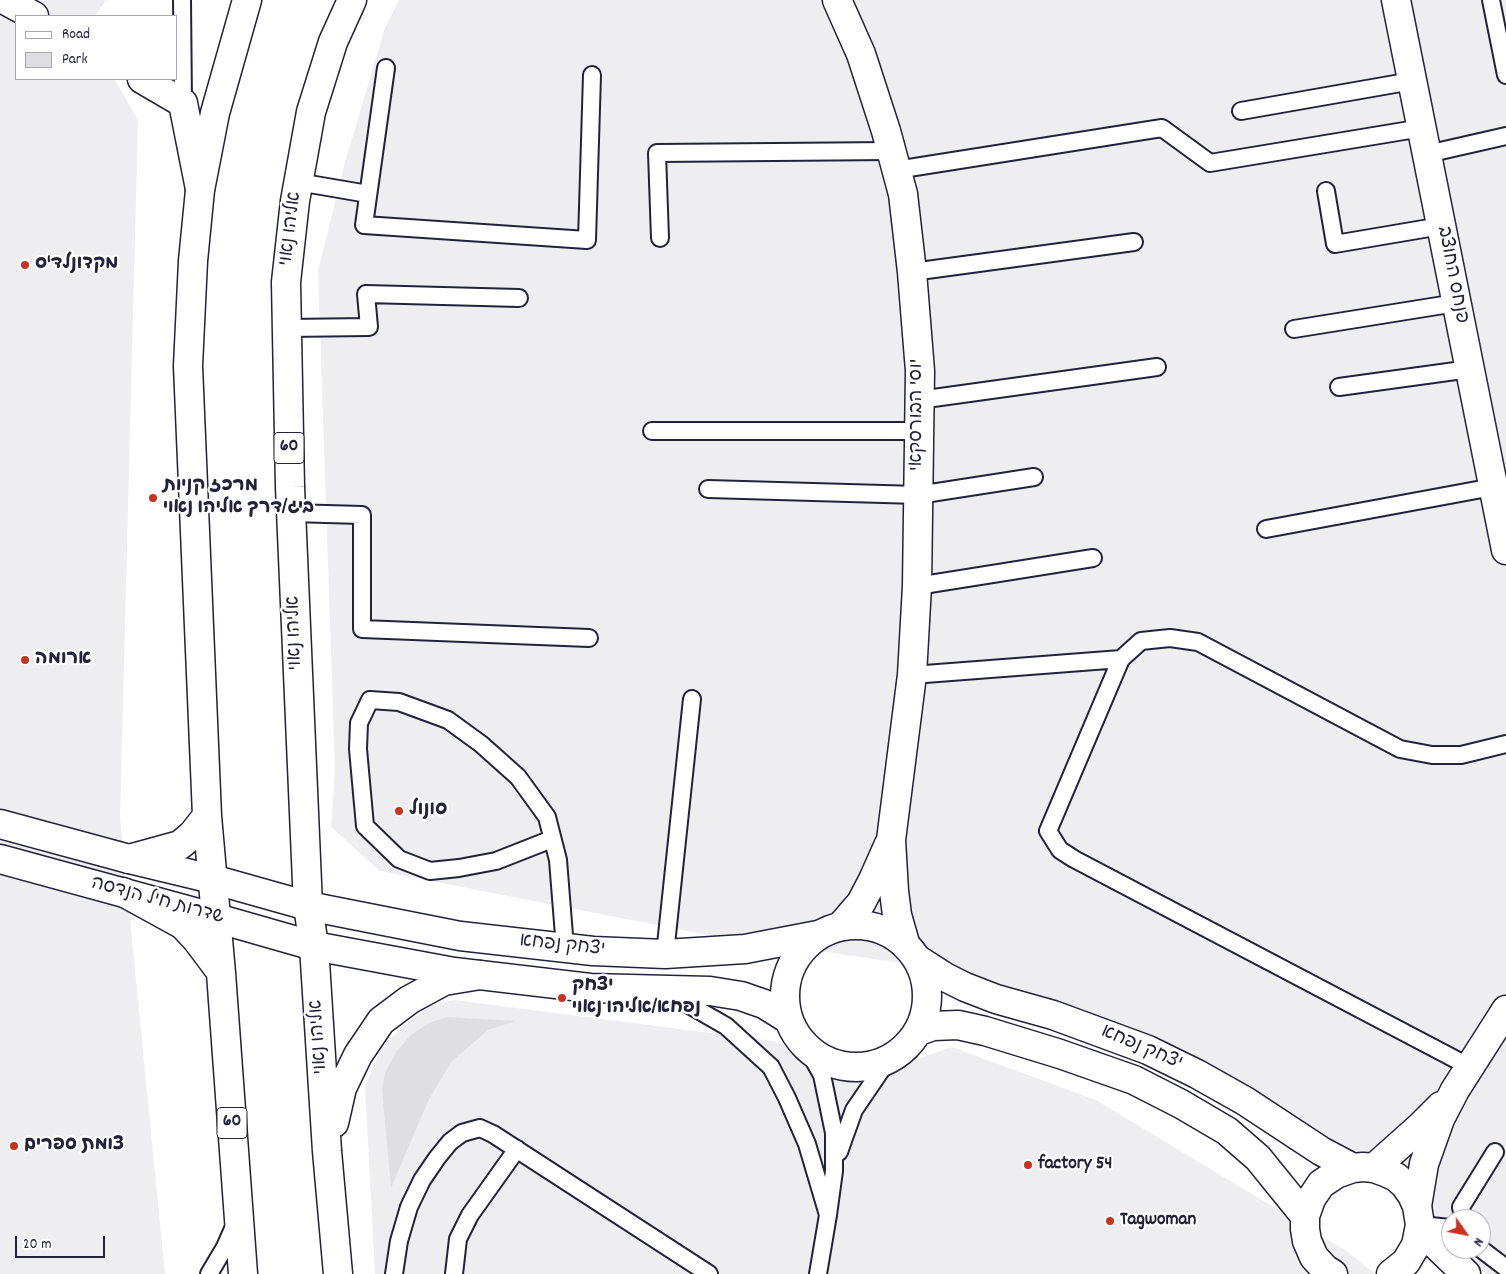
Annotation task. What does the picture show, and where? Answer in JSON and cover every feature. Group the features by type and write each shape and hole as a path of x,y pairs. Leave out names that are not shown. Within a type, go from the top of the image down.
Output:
{"main road":[{"path":"5,0 32,15"},
{"name":"60","path":"243,1274 221,973 207,816 188,366 193,261 200,190 215,113 247,0"},
{"name":"אליהו נאוי","path":"338,1274 327,1151 314,946 308,906 291,513 286,282 294,201 311,112 333,42 352,0"},
{"name":"יוסי הבורסקאי","path":"837,0 861,54 903,194 920,370 916,586 912,675 891,840 897,915 911,951"},
{"name":"פנחס החוצב","path":"1396,0 1506,550"},
{"path":"144,80 184,103 200,190"},
{"path":"129,859 180,845 192,835 207,816"},
{"name":"שדרות חיל הנדסה","path":"0,824 308,906"},
{"name":"יוסי הבורסקאי","path":"830,931 861,903 891,840"},
{"name":"שדרות חיל הנדסה","path":"0,859 314,946"},
{"path":"123,892 183,925 197,940 221,973"},
{"name":"יצחק נפחא","path":"308,906 460,936 593,951 665,954 745,949 777,944 830,931"},
{"path":"864,925 886,930 911,951 925,976 928,995 926,1013 919,1031 905,1048 888,1060 868,1067 846,1067 826,1061 808,1050 796,1036 788,1019 784,996 789,972 800,951 830,931 864,925"},
{"name":"יצחק נפחא","path":"314,946 454,972 590,988 710,991 741,996 764,1004 788,1019"},
{"name":"יצחק נפחא","path":"911,951 945,977 965,987 996,999 1061,1018 1148,1050 1197,1074 1245,1101 1321,1151 1363,1168 1391,1174 1405,1185 1412,1195 1418,1216"},
{"path":"327,1151 342,1088 358,1055 381,1021 409,1000 444,981 480,975"},
{"path":"1391,1274 1406,1262 1416,1245 1424,1164 1440,1119 1506,1010"},
{"name":"יצחק נפחא","path":"919,1031 933,1026 958,1025 985,1031 1060,1054 1134,1080 1181,1104 1227,1131 1258,1158 1306,1229 1314,1257 1325,1269 1333,1274"},
{"path":"1306,1229 1311,1199 1321,1184 1336,1174 1363,1168 1421,1126 1456,1090"},
{"path":"1418,1216 1436,1245 1466,1274"}],"lane":[{"path":"182,0 184,103"},
{"path":"1491,0 1506,75"},
{"path":"386,68 364,225 587,240 592,75"},
{"path":"1241,111 1412,81"},
{"path":"660,238 658,153 894,160 1162,128 1210,163 1424,141 1506,136"},
{"path":"298,182 368,194"},
{"path":"1326,191 1336,244 1441,226"},
{"path":"912,272 1134,242"},
{"path":"286,328 369,327 366,294 519,298"},
{"path":"1294,329 1456,303"},
{"path":"919,400 1157,367"},
{"path":"1339,387 1470,369"},
{"path":"652,431 919,431"},
{"path":"708,489 918,495 1034,477"},
{"path":"1266,529 1494,487"},
{"path":"291,513 362,515 362,628 589,638"},
{"path":"916,586 1093,558"},
{"path":"1470,1067 1074,859 1060,850 1048,831 1121,659 1141,641 1170,638 1198,642 1400,749 1432,755 1462,755 1506,744"},
{"path":"912,675 1121,659"},
{"path":"665,954 692,699"},
{"path":"552,839 496,861 459,868 430,871 399,859 366,826 358,750 359,723 370,700 399,702 448,720 481,744 518,777 547,817 558,860 564,948"},
{"path":"656,990 684,1002 726,1026 771,1067 807,1144 828,1215"},
{"path":"808,1050 822,1075 834,1133 834,1171"},
{"path":"818,1274 834,1171 842,1142 854,1110 888,1060"},
{"path":"394,1274 399,1241 409,1207 422,1180 450,1142 462,1133 480,1128 493,1134 708,1274"},
{"path":"454,1274 458,1239 470,1215 516,1149"},
{"path":"1462,1209 1494,1152"},
{"path":"209,1274 225,1248 239,1216"},
{"path":"1418,1216 1441,1224"},
{"path":"1306,1229 1311,1274"},
{"path":"1491,1257 1506,1268"}],"shaded area":[{"path":"0,0 106,0 96,15 15,15 15,80 115,80 138,120 120,818 165,1274 0,1274"},
{"path":"399,0 1506,0 1506,1274 1486,1274 1469,1259 1491,1259 1491,1209 1441,1209 1441,1235 1321,1132 1163,1046 971,973 708,935 380,871 331,827 335,770 318,271 345,162 385,28"},
{"path":"454,1000 773,1041 864,1078 952,1047 1096,1100 1348,1252 1375,1274 375,1274 365,1087 382,1046 426,1007"}],"green space":[{"path":"447,1017 515,1021 488,1030 451,1062 428,1101 391,1188 382,1089 385,1073 396,1052 411,1035 429,1023"}],"place":[{"name":"מקדונלד'ס","path":"25,265"},
{"name":"מרכז קניות ביג/דרך אליהו נאוי","path":"153,498"},
{"name":"ארומה","path":"25,660"},
{"name":"סונול","path":"399,811"},
{"name":"יצחק נפחא/אליהו נאוי","path":"562,998"},
{"name":"צומת ספרים","path":"14,1146"},
{"name":"factory 54","path":"1028,1165"},
{"name":"Tagwoman","path":"1110,1221"}]}
